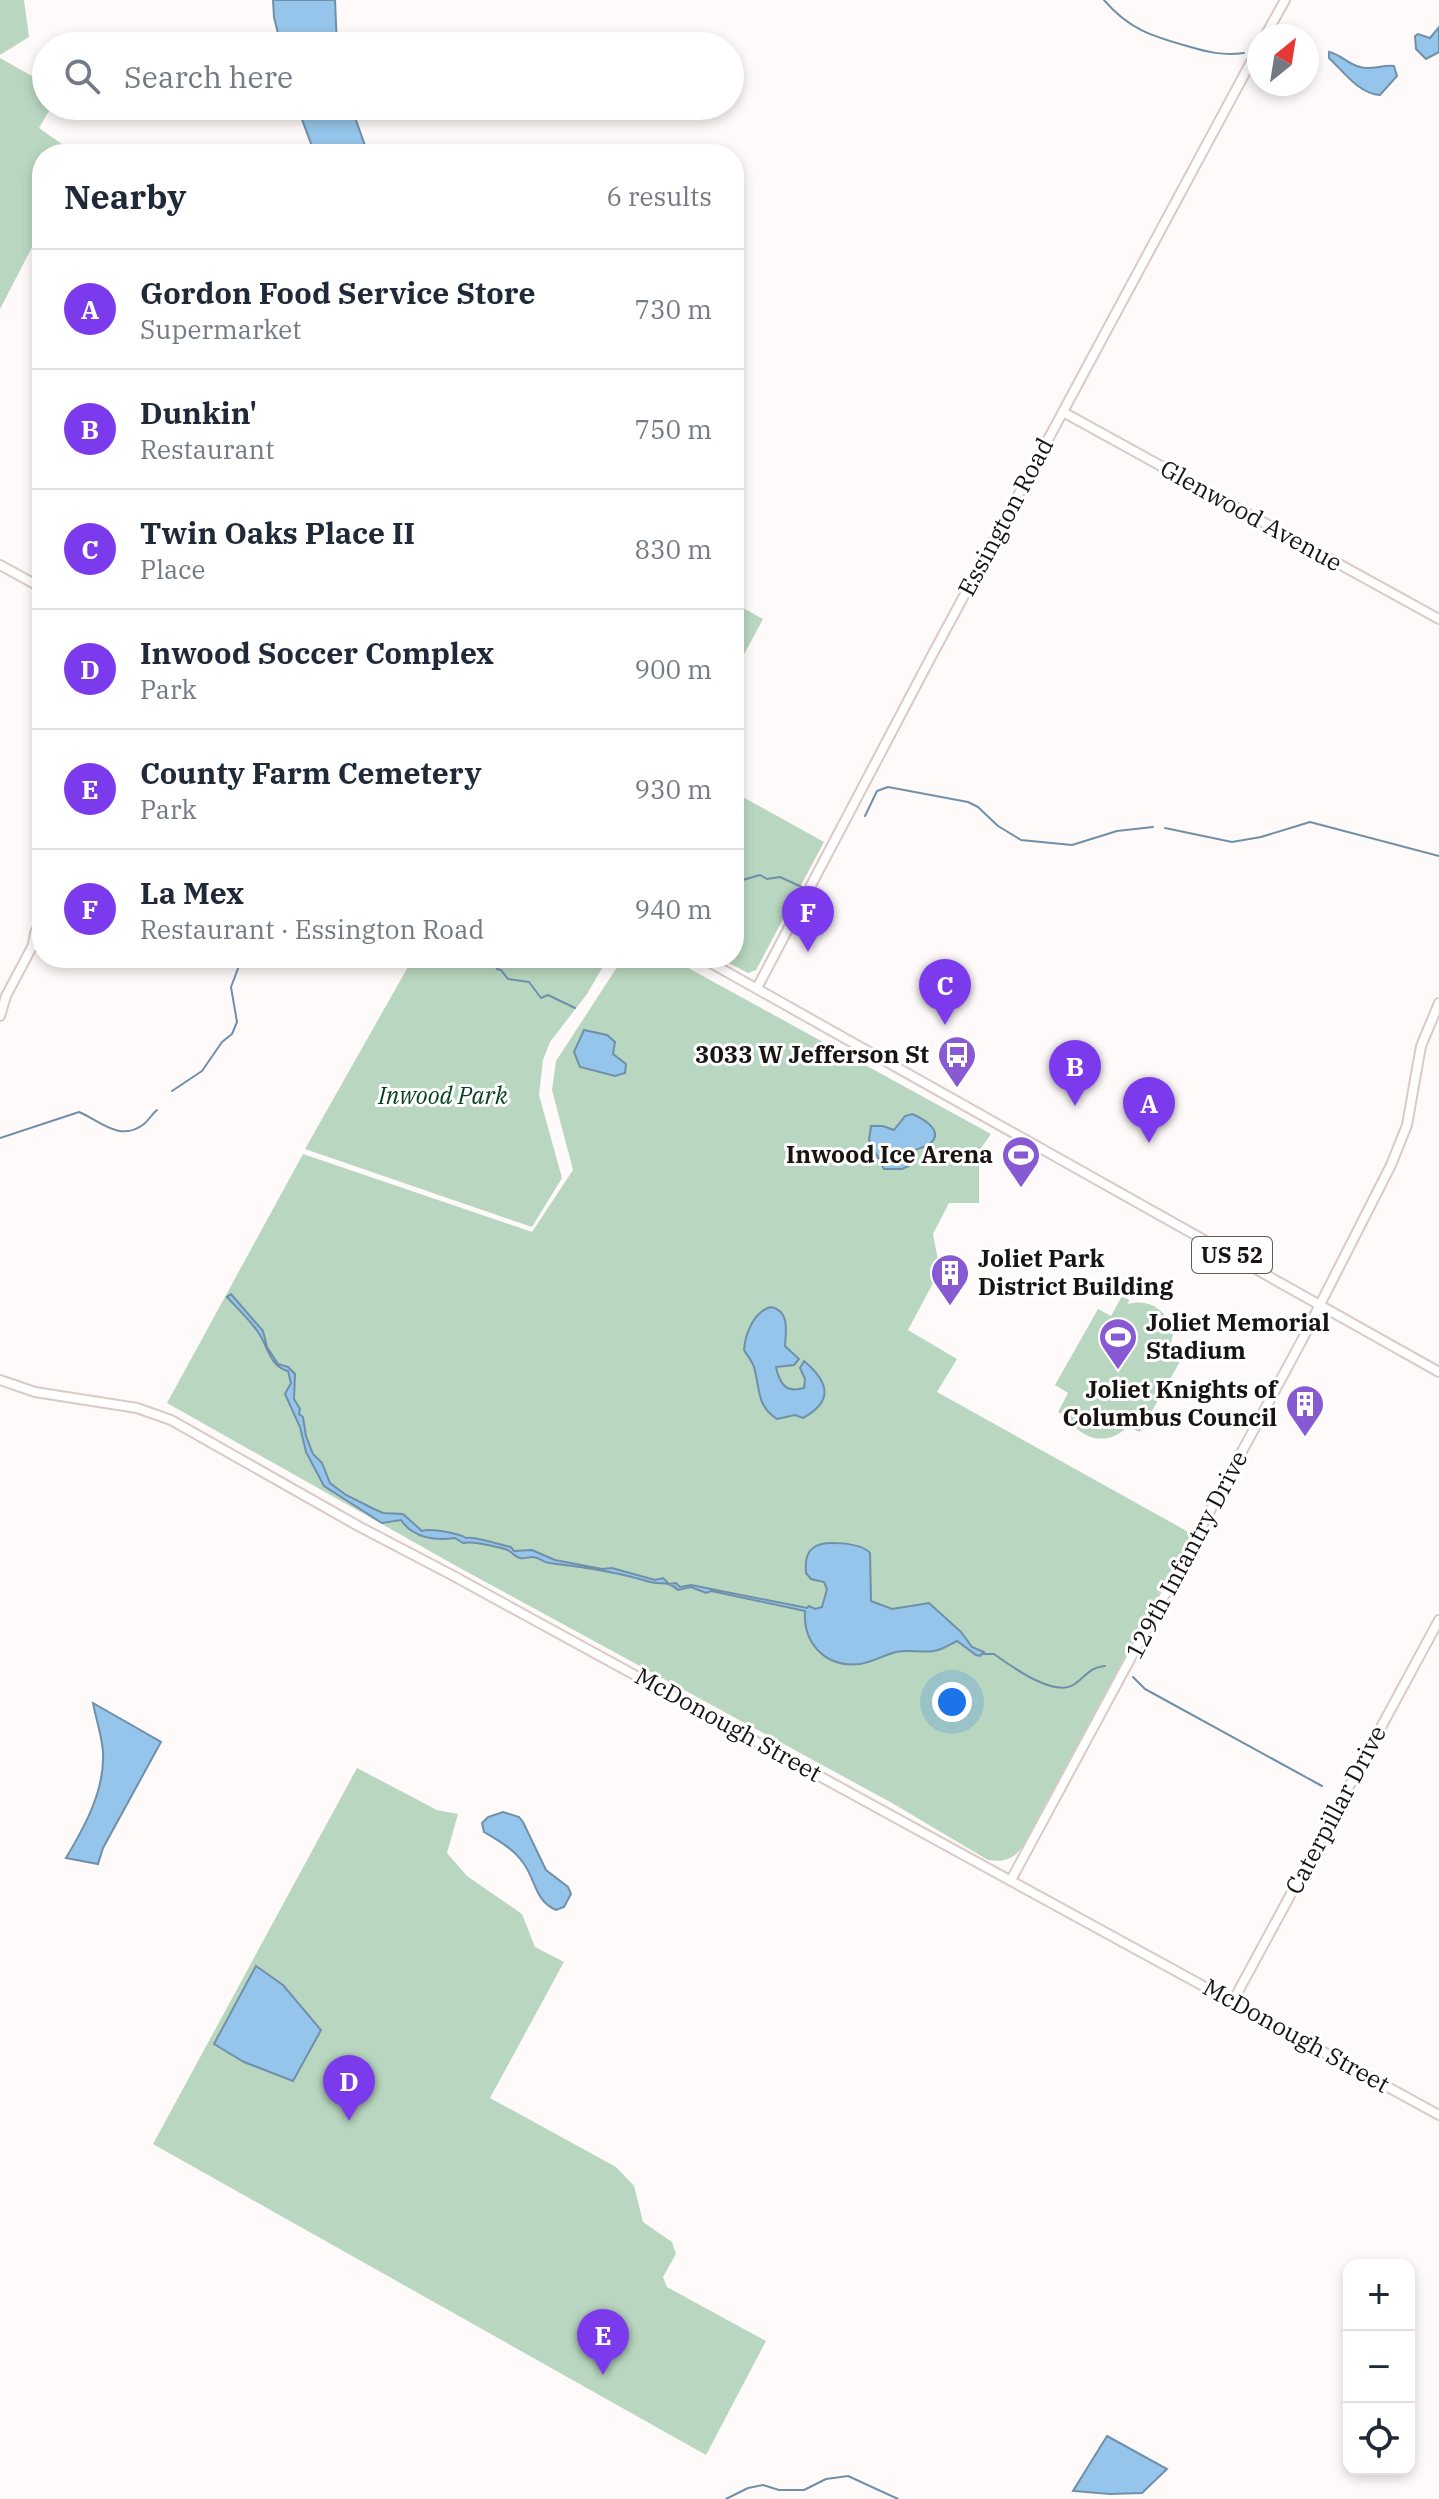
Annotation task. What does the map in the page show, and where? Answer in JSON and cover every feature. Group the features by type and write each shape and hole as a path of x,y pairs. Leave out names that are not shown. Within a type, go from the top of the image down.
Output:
{"street":[{"path":"1272,24 1285,0"},
{"name":"Essington Road","path":"757,988 1247,69"},
{"name":"Glenwood Avenue","path":"1063,412 1439,619"},
{"path":"0,565 32,583"},
{"path":"0,1016 3,998 32,947"},
{"name":"US 52","path":"720,968 1439,1372"},
{"name":"129th Infantry Drive","path":"1011,1880 1301,1342 1398,1151 1407,1125 1421,1046 1439,1003"},
{"name":"McDonough Street","path":"0,1380 35,1392 137,1408 171,1420 360,1527 463,1580 1439,2115"},
{"name":"Caterpillar Drive","path":"1233,2001 1439,1620"}],"green space":[{"path":"0,0 24,0 29,37 0,55"},
{"path":"0,58 32,76 32,120 44,120 39,128 62,144 32,144 32,247 0,309"},
{"path":"744,609 763,619 744,654"},
{"path":"744,798 824,842 756,970 748,973 738,968 744,968"},
{"name":"Inwood Park","path":"407,968 602,968 587,994 550,1042 543,1060 539,1095 562,1178 532,1227 305,1149"},
{"path":"616,968 688,968 991,1134 979,1151 979,1203 949,1203 933,1234 940,1270 908,1330 957,1359 937,1392 1192,1534 1028,1839 1013,1856 998,1861 988,1860 892,1803 458,1567 167,1403 303,1154 532,1232 573,1170 552,1090 556,1061"},
{"name":"Joliet Memorial Stadium","path":"1122,1296 1129,1300 1128,1304 1150,1304 1161,1311 1174,1330 1169,1351 1182,1358 1140,1432 1128,1426 1111,1437 1094,1438 1078,1430 1067,1413 1064,1416 1058,1412 1068,1393 1055,1385 1098,1309 1111,1316"},
{"path":"357,1768 437,1810 458,1814 447,1853 467,1876 522,1914 535,1947 564,1962 490,2098 616,2167 634,2186 643,2222 672,2242 676,2254 663,2277 667,2287 766,2341 706,2455 153,2144"}],"water":[{"path":"273,0 335,0 336,32 278,32"},
{"path":"1439,27 1439,52 1426,59 1416,49 1415,36 1430,38"},
{"path":"1329,52 1364,68 1394,66 1397,76 1380,95 1372,94 1346,75 1329,58"},
{"path":"302,120 356,120 364,144 311,144"},
{"path":"584,1030 607,1035 615,1042 613,1054 626,1064 625,1073 615,1076 580,1067 574,1052"},
{"path":"912,1114 930,1125 934,1138 929,1144 913,1151 909,1166 884,1169 869,1140 871,1126 894,1130 905,1116"},
{"path":"231,1294 263,1331 267,1347 278,1364 288,1367 295,1374 294,1399 303,1417 313,1454 322,1463 330,1483 372,1508 383,1513 403,1514 422,1531 451,1533 511,1547 514,1551 532,1550 555,1560 612,1568 655,1580 663,1578 669,1584 676,1583 680,1587 691,1585 815,1609 822,1607 827,1589 824,1582 811,1579 806,1573 808,1553 818,1545 851,1545 870,1553 871,1601 892,1609 929,1603 961,1632 972,1647 984,1652 976,1655 957,1641 937,1650 896,1652 860,1664 836,1662 812,1643 805,1623 805,1611 711,1591 706,1593 691,1587 678,1590 668,1584 549,1563 535,1557 520,1558 505,1549 463,1543 455,1538 425,1537 412,1531 401,1520 382,1523 324,1486 306,1452 300,1427 285,1394 291,1383 288,1371 277,1365 273,1360 258,1332 227,1297"},
{"path":"771,1307 784,1317 785,1346 799,1359 794,1365 776,1367 782,1383 788,1388 804,1388 805,1379 800,1368 804,1361 823,1384 824,1398 820,1405 803,1418 795,1415 777,1419 770,1414 762,1402 754,1367 744,1350 752,1324 760,1313"},
{"path":"93,1703 161,1742 103,1848 98,1864 66,1858 87,1820 101,1780 102,1746"},
{"path":"503,1812 519,1817 546,1870 568,1887 571,1894 564,1907 556,1910 549,1906 520,1859 484,1832 482,1823 488,1817"},
{"path":"256,1966 283,1985 321,2030 293,2081 244,2062 214,2044"},
{"path":"1107,2436 1167,2469 1142,2493 1073,2491"}],"waterway":[{"path":"1104,0 1122,18 1152,35 1208,52 1244,53"},
{"path":"865,816 877,791 888,787 968,802 1021,840 1072,845 1117,831 1153,827"},
{"path":"1165,828 1232,842 1310,822 1439,856"},
{"path":"744,880 760,875 767,879 780,877 804,888"},
{"path":"172,1091 202,1071 222,1042 232,1034 237,1022 231,987 238,968"},
{"path":"497,968 508,979 529,982 541,998 548,995 575,1008"},
{"path":"0,1138 79,1112 110,1128 127,1131 144,1124 157,1110"},
{"path":"983,1654 994,1654 1044,1684 1065,1688 1105,1666"},
{"path":"1133,1677 1145,1689 1322,1786"},
{"path":"726,2499 748,2488 763,2485 779,2490 804,2490 826,2479 848,2476 898,2499"}],"place":[{"name":"La Mex","path":"808,952"},
{"name":"Twin Oaks Place II","path":"945,1025"},
{"name":"3033 W Jefferson St","path":"957,1089"},
{"name":"Dunkin'","path":"1075,1106"},
{"name":"Gordon Food Service Store","path":"1149,1143"},
{"name":"Inwood Ice Arena","path":"1021,1189"},
{"name":"Joliet Park District Building","path":"950,1307"},
{"name":"Joliet Memorial Stadium","path":"1118,1371"},
{"name":"Joliet Knights of Columbus Council","path":"1305,1438"},
{"name":"Inwood Soccer Complex","path":"349,2121"},
{"name":"County Farm Cemetery","path":"603,2375"}]}
